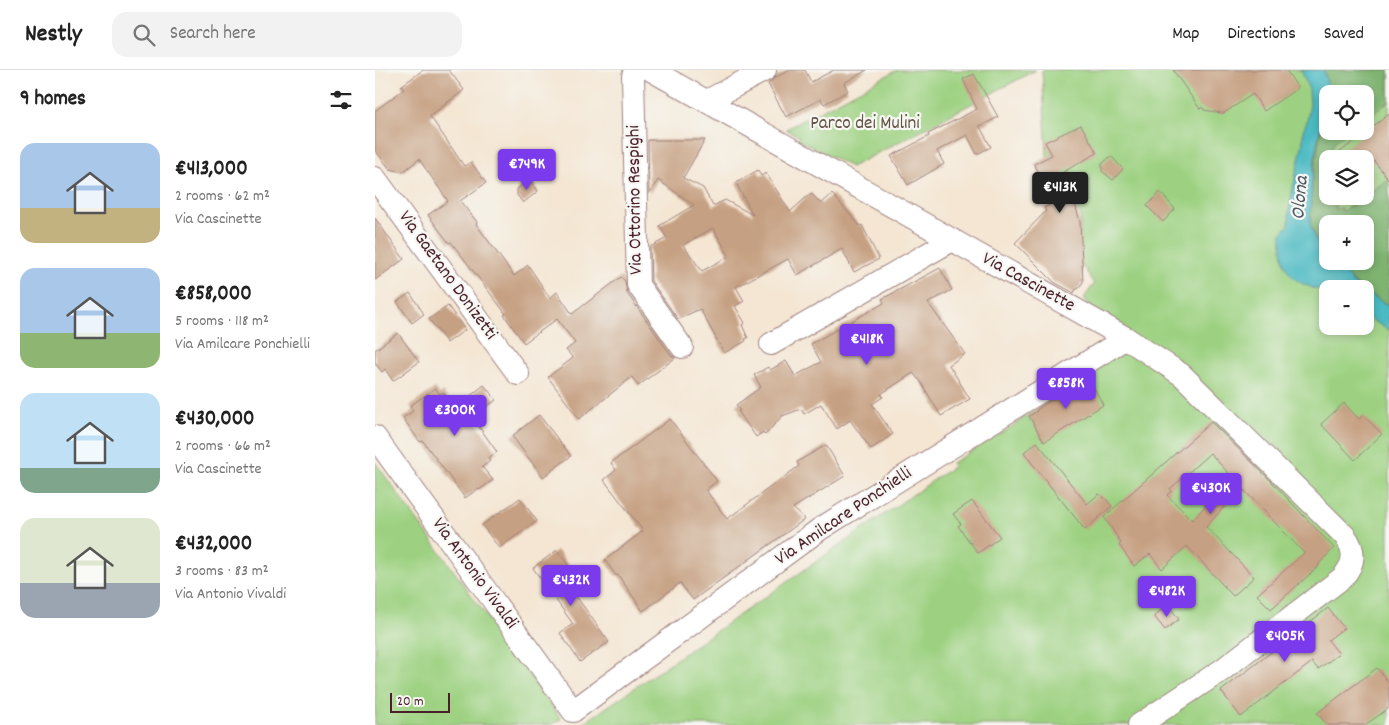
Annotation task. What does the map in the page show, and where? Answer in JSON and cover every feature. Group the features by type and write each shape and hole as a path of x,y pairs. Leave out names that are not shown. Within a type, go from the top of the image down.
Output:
{"street":[{"name":"Via Ottorino Respighi","path":"636,70 633,76 638,284 682,347"},
{"name":"Via Cascinette","path":"651,70 1126,338 1182,375 1345,536 1352,550 1353,558 1351,565 1342,578 1222,670 1167,717"},
{"path":"707,101 765,70"},
{"name":"Via Gaetano Donizetti","path":"375,178 518,374"},
{"path":"771,344 952,240"},
{"name":"Via Amilcare Ponchielli","path":"573,711 820,529 1126,338"},
{"name":"Via Antonio Vivaldi","path":"375,437 573,711"},
{"path":"1139,725 1167,717"}],"green space":[{"name":"Parco dei Mulini","path":"897,70 1036,70 851,167 797,139 800,137 786,129"},
{"path":"1042,70 1389,70 1389,725 581,725 954,466 952,463 1005,431 1112,357 1109,331 1084,298 1094,284 1079,259 1081,216 1047,155"},
{"path":"1324,70 1389,70 1389,102 1374,113 1374,85 1326,85"},
{"path":"1319,140 1337,140 1331,150 1319,150 1319,205 1335,205 1335,209 1342,208 1342,212 1352,205 1374,205 1374,189 1387,180 1389,184 1389,306 1374,297 1374,280 1352,280 1340,270 1374,270 1374,215 1319,215 1319,250 1318,248 1312,232 1310,217 1315,161"},
{"path":"375,462 561,719 552,725 375,725"}],"water":[{"name":"Olona","path":"1301,70 1324,70 1327,85 1319,85 1319,135 1312,182 1310,224 1319,248 1319,270 1340,270 1351,280 1319,280 1319,290 1293,277 1285,265 1282,250 1282,233 1289,225 1289,211 1303,141 1303,130 1307,122 1310,104 1309,90"},
{"path":"1374,297 1389,306 1389,330 1374,321"}],"building":[{"path":"423,70 449,70 464,90 430,116 464,166 471,162 486,183 460,201 477,222 476,224 514,276 528,265 550,298 557,292 572,314 621,277 625,281 627,293 675,358 638,386 632,377 579,419 548,377 573,358 566,350 575,343 557,319 524,343 504,315 506,314 428,215 448,201 419,159 403,172 390,169 375,150 375,111 404,89 401,86"},
{"path":"790,70 805,70 811,82 834,70 867,70 844,83 848,91 824,104 821,99 786,117 768,84 776,77"},
{"path":"1173,70 1286,70 1298,88 1264,111 1253,94 1224,113 1221,113 1204,110 1202,107 1200,109"},
{"path":"974,74 998,117 983,125 979,125 991,147 977,154 967,135 937,151 944,164 908,185 891,156 929,136 928,134 977,109 963,79"},
{"path":"1389,114 1389,180 1374,161 1374,150 1343,150 1355,140 1374,140 1374,126"},
{"path":"1081,125 1097,153 1063,172 1072,193 1080,222 1083,282 1074,293 1054,282 1015,243 1046,211 1044,208 1055,202 1034,164 1052,155 1045,142"},
{"path":"648,140 705,140 683,178 703,188 713,206 725,200 753,215 736,183 758,170 761,176 766,173 790,212 811,193 821,204 832,194 860,226 862,225 879,259 854,272 842,249 797,275 788,259 736,287 744,301 735,306 745,323 742,325 748,338 724,353 700,309 678,319 651,281 650,247 667,238 659,226 694,205 658,180 649,194","holes":["713,228 729,256 702,271 683,245"]},
{"path":"1111,156 1123,169 1113,180 1102,171 1102,164"},
{"path":"530,179 538,191 523,203 517,195 517,189"},
{"path":"1160,192 1175,209 1163,222 1147,206"},
{"path":"375,218 404,259 375,280"},
{"path":"940,268 952,290 928,303 965,354 949,365 970,399 941,416 919,379 913,373 881,394 883,397 872,404 893,434 871,449 850,420 837,429 821,404 804,414 801,409 782,416 765,435 763,432 756,437 736,405 761,387 754,375 768,367 770,370 786,361 795,376 821,362 811,344 884,303 882,299"},
{"path":"410,293 424,314 412,323 397,302"},
{"path":"448,306 465,330 447,343 429,319"},
{"path":"398,333 419,362 393,381 385,369 382,372 375,363 375,350"},
{"path":"1090,380 1103,405 1044,442 1029,416 1062,393"},
{"path":"484,385 496,400 472,417 497,452 488,458 490,461 482,467 493,480 465,498 423,441 420,442 403,418 413,411 410,406 435,388 440,394 443,392 455,408"},
{"path":"1344,403 1359,419 1363,415 1382,434 1355,460 1321,424"},
{"path":"539,415 571,456 543,477 512,436"},
{"path":"670,419 717,481 706,490 727,519 799,466 797,462 826,445 845,476 793,508 805,519 693,600 680,583 643,611 605,560 643,531 604,480 616,470 611,463"},
{"path":"1211,422 1272,482 1334,548 1319,566 1271,609 1257,595 1304,553 1244,490 1223,508 1206,527 1254,577 1233,596 1187,546 1162,569 1150,554 1134,566 1119,545 1121,543 1104,517","holes":["1210,453 1232,477 1192,520 1167,495 1172,491 1170,489"]},
{"path":"1037,442 1087,504 1099,494 1112,506 1085,530 1024,452"},
{"path":"520,498 537,521 499,548 482,525"},
{"path":"972,501 1000,537 978,553 958,526 961,524 953,514"},
{"path":"557,550 581,582 571,589 609,642 580,662 560,633 573,624 533,568"},
{"path":"1168,605 1179,619 1165,630 1154,616"},
{"path":"1328,608 1344,628 1328,640 1339,654 1318,669 1312,662 1241,717 1221,691"},
{"path":"1377,668 1389,683 1389,708 1365,725 1327,725 1317,713"}]}
